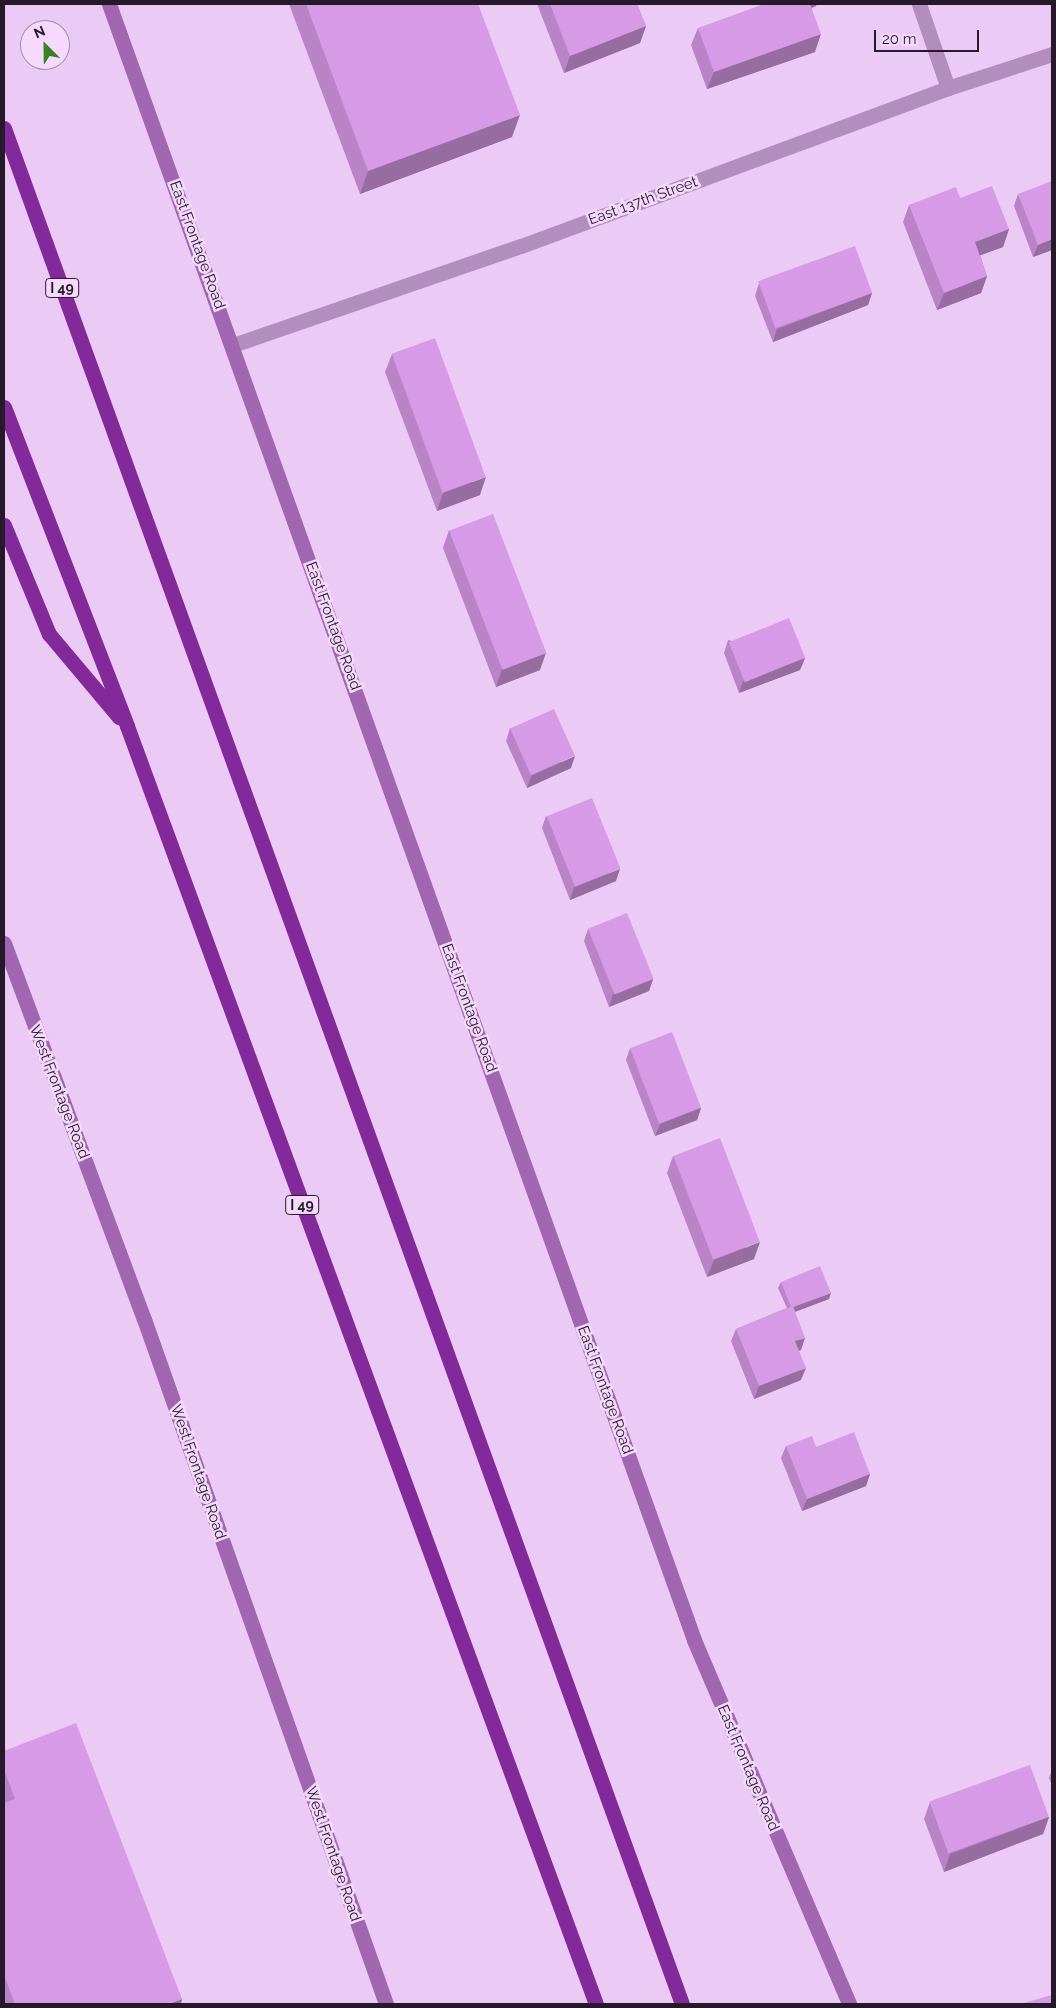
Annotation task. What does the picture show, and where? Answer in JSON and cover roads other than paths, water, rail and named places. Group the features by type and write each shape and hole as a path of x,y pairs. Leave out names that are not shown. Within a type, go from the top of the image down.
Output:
{"highway":[{"name":"I 49","path":"4,128 682,2004"},
{"name":"I 49","path":"4,407 127,726 596,2004"},
{"path":"4,525 49,634 127,726"}],"street":[{"name":"East Frontage Road","path":"109,4 233,345 694,1640 849,2004"},
{"path":"919,4 948,88"},
{"name":"East 137th Street","path":"233,345 521,246 948,88 1052,54"},
{"name":"West Frontage Road","path":"4,943 144,1319 386,2004"}]}
